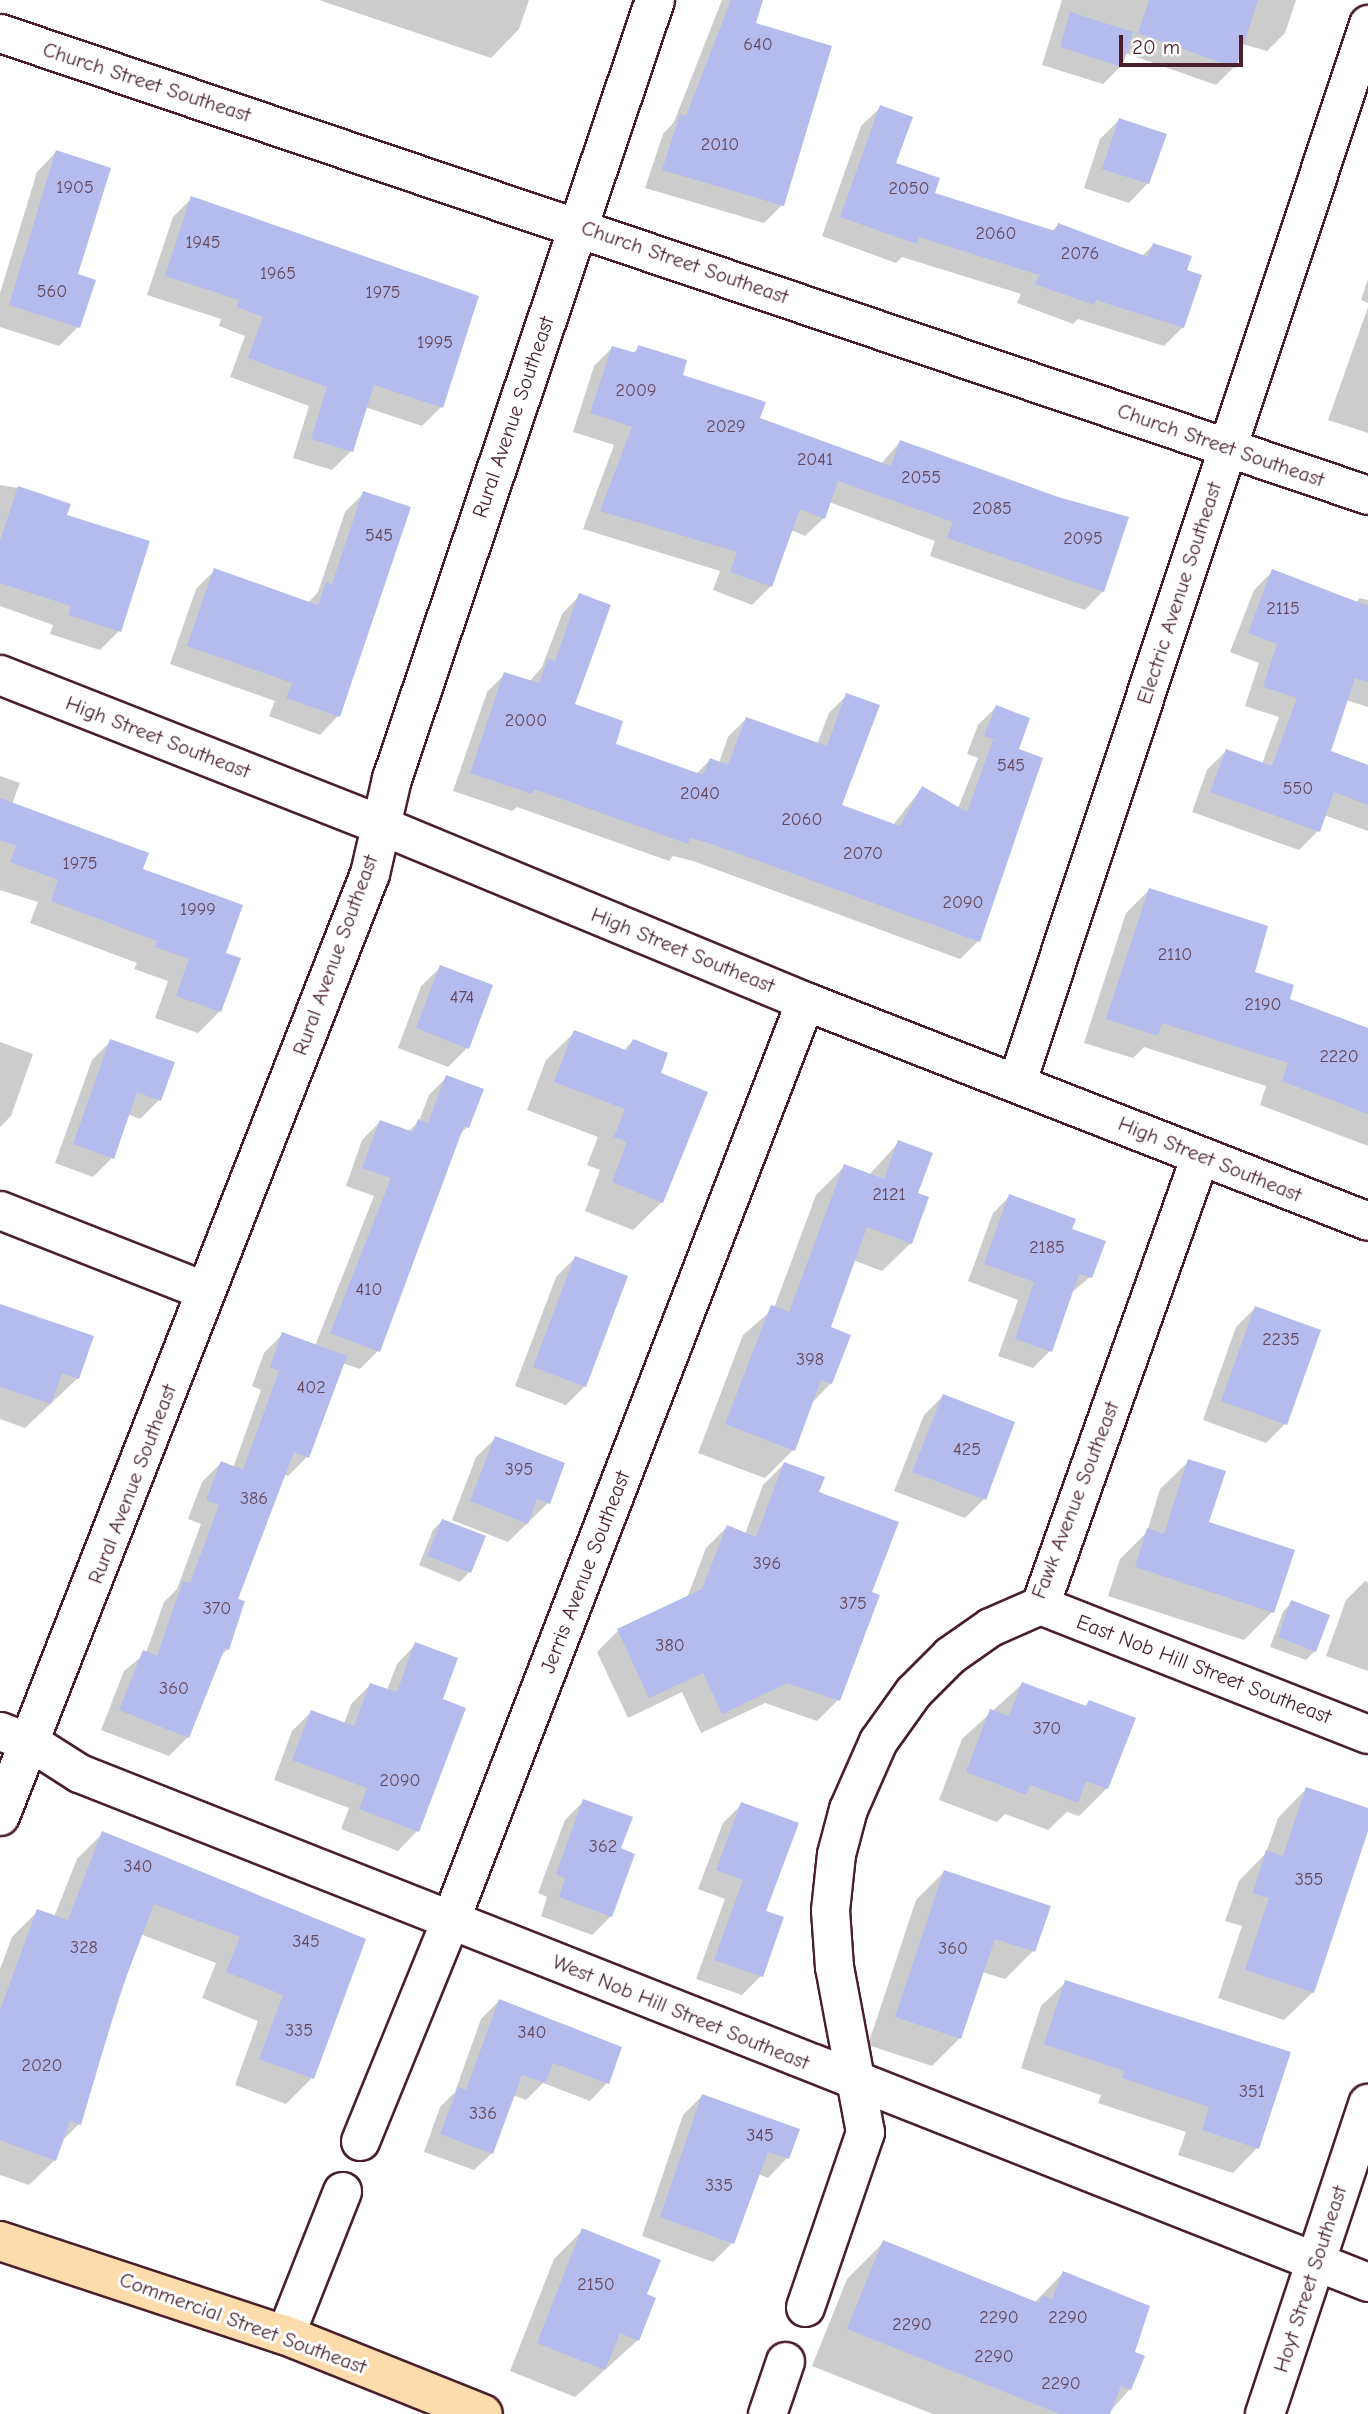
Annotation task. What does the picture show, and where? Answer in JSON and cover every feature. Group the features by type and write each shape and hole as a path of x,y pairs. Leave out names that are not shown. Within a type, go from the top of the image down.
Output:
{"main road":[{"name":"Commercial Street Southeast","path":"0,2241 285,2335 483,2414"}],"street":[{"name":"Rural Avenue Southeast","path":"0,1816 16,1737 206,1291 369,874 380,825 655,0"},
{"name":"Electric Avenue Southeast","path":"1017,1081 1368,24"},
{"name":"Church Street Southeast","path":"2,41 578,225 1368,495"},
{"name":"High Street Southeast","path":"0,675 380,825 805,1001 1017,1081 1368,1221"},
{"name":"Jerris Avenue Southeast","path":"360,2141 451,1919 805,1001"},
{"name":"Fawk Avenue Southeast","path":"805,2307 865,2132 834,1966 830,1910 836,1854 862,1773 913,1692 950,1655 990,1627 1040,1605 1200,1156"},
{"path":"0,1210 206,1291"},
{"name":"East Nob Hill Street Southeast","path":"1040,1605 1368,1734"},
{"name":"West Nob Hill Street Southeast","path":"16,1737 79,1773 451,1919 856,2084 1368,2282"},
{"name":"Hoyt Street Southeast","path":"1265,2414 1368,2104"},
{"path":"285,2335 342,2191"},
{"path":"767,2414 785,2361"}],"building":[{"path":"731,0 763,0 756,23 832,46 784,206 662,170 680,114 686,116"},
{"path":"1149,0 1258,0 1236,68 1138,33"},
{"path":"1070,12 1133,32 1122,67 1060,47"},
{"path":"880,105 913,117 896,163 940,178 935,193 1055,231 1058,223 1148,257 1153,243 1192,256 1187,270 1202,275 1184,328 1096,300 1094,305 1035,284 1039,275 919,237 917,244 840,217"},
{"path":"1119,118 1167,134 1149,184 1102,169"},
{"path":"56,150 111,168 78,274 96,280 80,328 9,305"},
{"path":"191,196 479,296 443,408 374,385 353,452 311,439 327,387 248,358 263,317 237,307 239,300 165,276"},
{"path":"638,345 687,360 683,375 766,402 760,418 891,466 900,440 1058,497 1129,517 1104,592 947,538 953,522 838,481 825,519 800,509 772,587 730,572 737,552 600,511 632,427 590,413 612,346 636,353"},
{"path":"18,486 71,504 67,515 150,541 121,632 68,615 71,606 0,583 0,541"},
{"path":"363,491 411,507 340,717 286,698 292,683 187,646 214,568 318,605 326,582 332,584"},
{"path":"1272,569 1368,606 1368,682 1355,678 1331,751 1368,765 1368,805 1334,792 1320,832 1210,792 1226,749 1272,766 1297,698 1263,687 1277,644 1248,633"},
{"path":"579,593 611,605 575,704 623,721 616,744 703,775 710,758 728,765 746,717 827,746 846,693 880,705 842,805 900,826 922,786 967,812 993,740 1007,745 984,736 996,705 1030,718 1019,749 1043,758 980,942 712,844 690,838 688,844 534,789 532,794 470,773 504,672 539,683 548,659 555,661"},
{"path":"0,798 149,853 143,869 243,905 226,953 241,958 221,1012 176,996 189,959 155,947 157,941 51,901 58,880 10,862 16,846 0,840"},
{"path":"1149,888 1268,926 1255,972 1294,985 1290,999 1368,1028 1368,1114 1282,1081 1288,1063 1162,1023 1158,1036 1106,1019"},
{"path":"440,965 493,985 469,1049 416,1028"},
{"path":"574,1030 628,1051 633,1039 668,1053 661,1073 708,1092 663,1203 612,1182 627,1142 614,1137 625,1109 554,1082"},
{"path":"110,1039 175,1062 161,1101 137,1092 114,1159 73,1144"},
{"path":"446,1075 484,1089 469,1128 464,1126 380,1352 330,1333 391,1178 362,1168 380,1120 413,1132 418,1119 428,1123"},
{"path":"898,1140 933,1153 918,1193 929,1197 912,1244 867,1227 831,1327 851,1335 832,1384 821,1380 795,1451 725,1424 771,1305 789,1312 844,1164 884,1179"},
{"path":"1009,1194 1076,1219 1072,1229 1106,1241 1092,1278 1079,1274 1052,1352 1015,1339 1034,1282 984,1264"},
{"path":"575,1256 628,1276 586,1387 533,1367"},
{"path":"0,1304 94,1336 79,1379 62,1373 51,1404 0,1387"},
{"path":"1255,1306 1321,1330 1287,1425 1221,1401"},
{"path":"282,1332 347,1356 309,1458 294,1452 238,1599 245,1601 229,1650 225,1648 189,1738 119,1710 143,1650 157,1656 183,1581 190,1583 219,1505 206,1500 221,1461 243,1470 279,1371 270,1367"},
{"path":"943,1394 1015,1422 986,1500 912,1472"},
{"path":"495,1436 565,1463 550,1504 537,1499 528,1524 470,1501"},
{"path":"1188,1459 1226,1471 1209,1522 1295,1550 1274,1613 1135,1567 1147,1528 1164,1534"},
{"path":"784,1462 825,1477 819,1492 899,1522 872,1592 880,1595 840,1701 787,1683 722,1714 703,1673 649,1698 617,1629 702,1589 727,1525 756,1537"},
{"path":"442,1519 486,1536 471,1573 427,1556"},
{"path":"1291,1600 1330,1615 1316,1652 1278,1637"},
{"path":"415,1642 458,1658 443,1699 466,1708 419,1832 359,1809 367,1788 292,1760 311,1710 354,1726 370,1683 397,1692"},
{"path":"1022,1682 1086,1706 1089,1700 1136,1718 1108,1789 1086,1781 1078,1803 1030,1785 1026,1795 966,1772 990,1709 1009,1716"},
{"path":"1306,1787 1368,1808 1368,1831 1314,1993 1245,1970 1269,1898 1253,1893 1266,1850 1283,1856"},
{"path":"583,1799 633,1817 621,1848 635,1854 612,1917 559,1897 565,1878 556,1874"},
{"path":"741,1802 799,1823 766,1911 784,1917 763,1977 714,1960 743,1880 716,1870"},
{"path":"102,1831 366,1939 314,2079 259,2059 283,1995 226,1972 240,1937 154,1904 119,1996 81,2125 70,2121 56,2161 0,2140 0,2010 37,1909 68,1920"},
{"path":"944,1870 1051,1906 1035,1952 995,1939 961,2039 895,2017"},
{"path":"1065,1980 1291,2052 1259,2149 1202,2130 1209,2107 1122,2078 1124,2071 1044,2044"},
{"path":"499,1999 622,2047 609,2084 553,2063 545,2083 522,2075 493,2154 440,2134 458,2087 466,2090"},
{"path":"702,2094 800,2129 789,2159 768,2152 734,2244 660,2217"},
{"path":"582,2228 661,2260 647,2294 656,2298 639,2341 620,2333 605,2370 537,2343"},
{"path":"883,2240 1039,2303 1042,2295 1052,2299 1063,2271 1150,2306 1135,2352 1145,2356 1131,2390 1121,2386 1110,2414 1060,2414 847,2329"}]}
